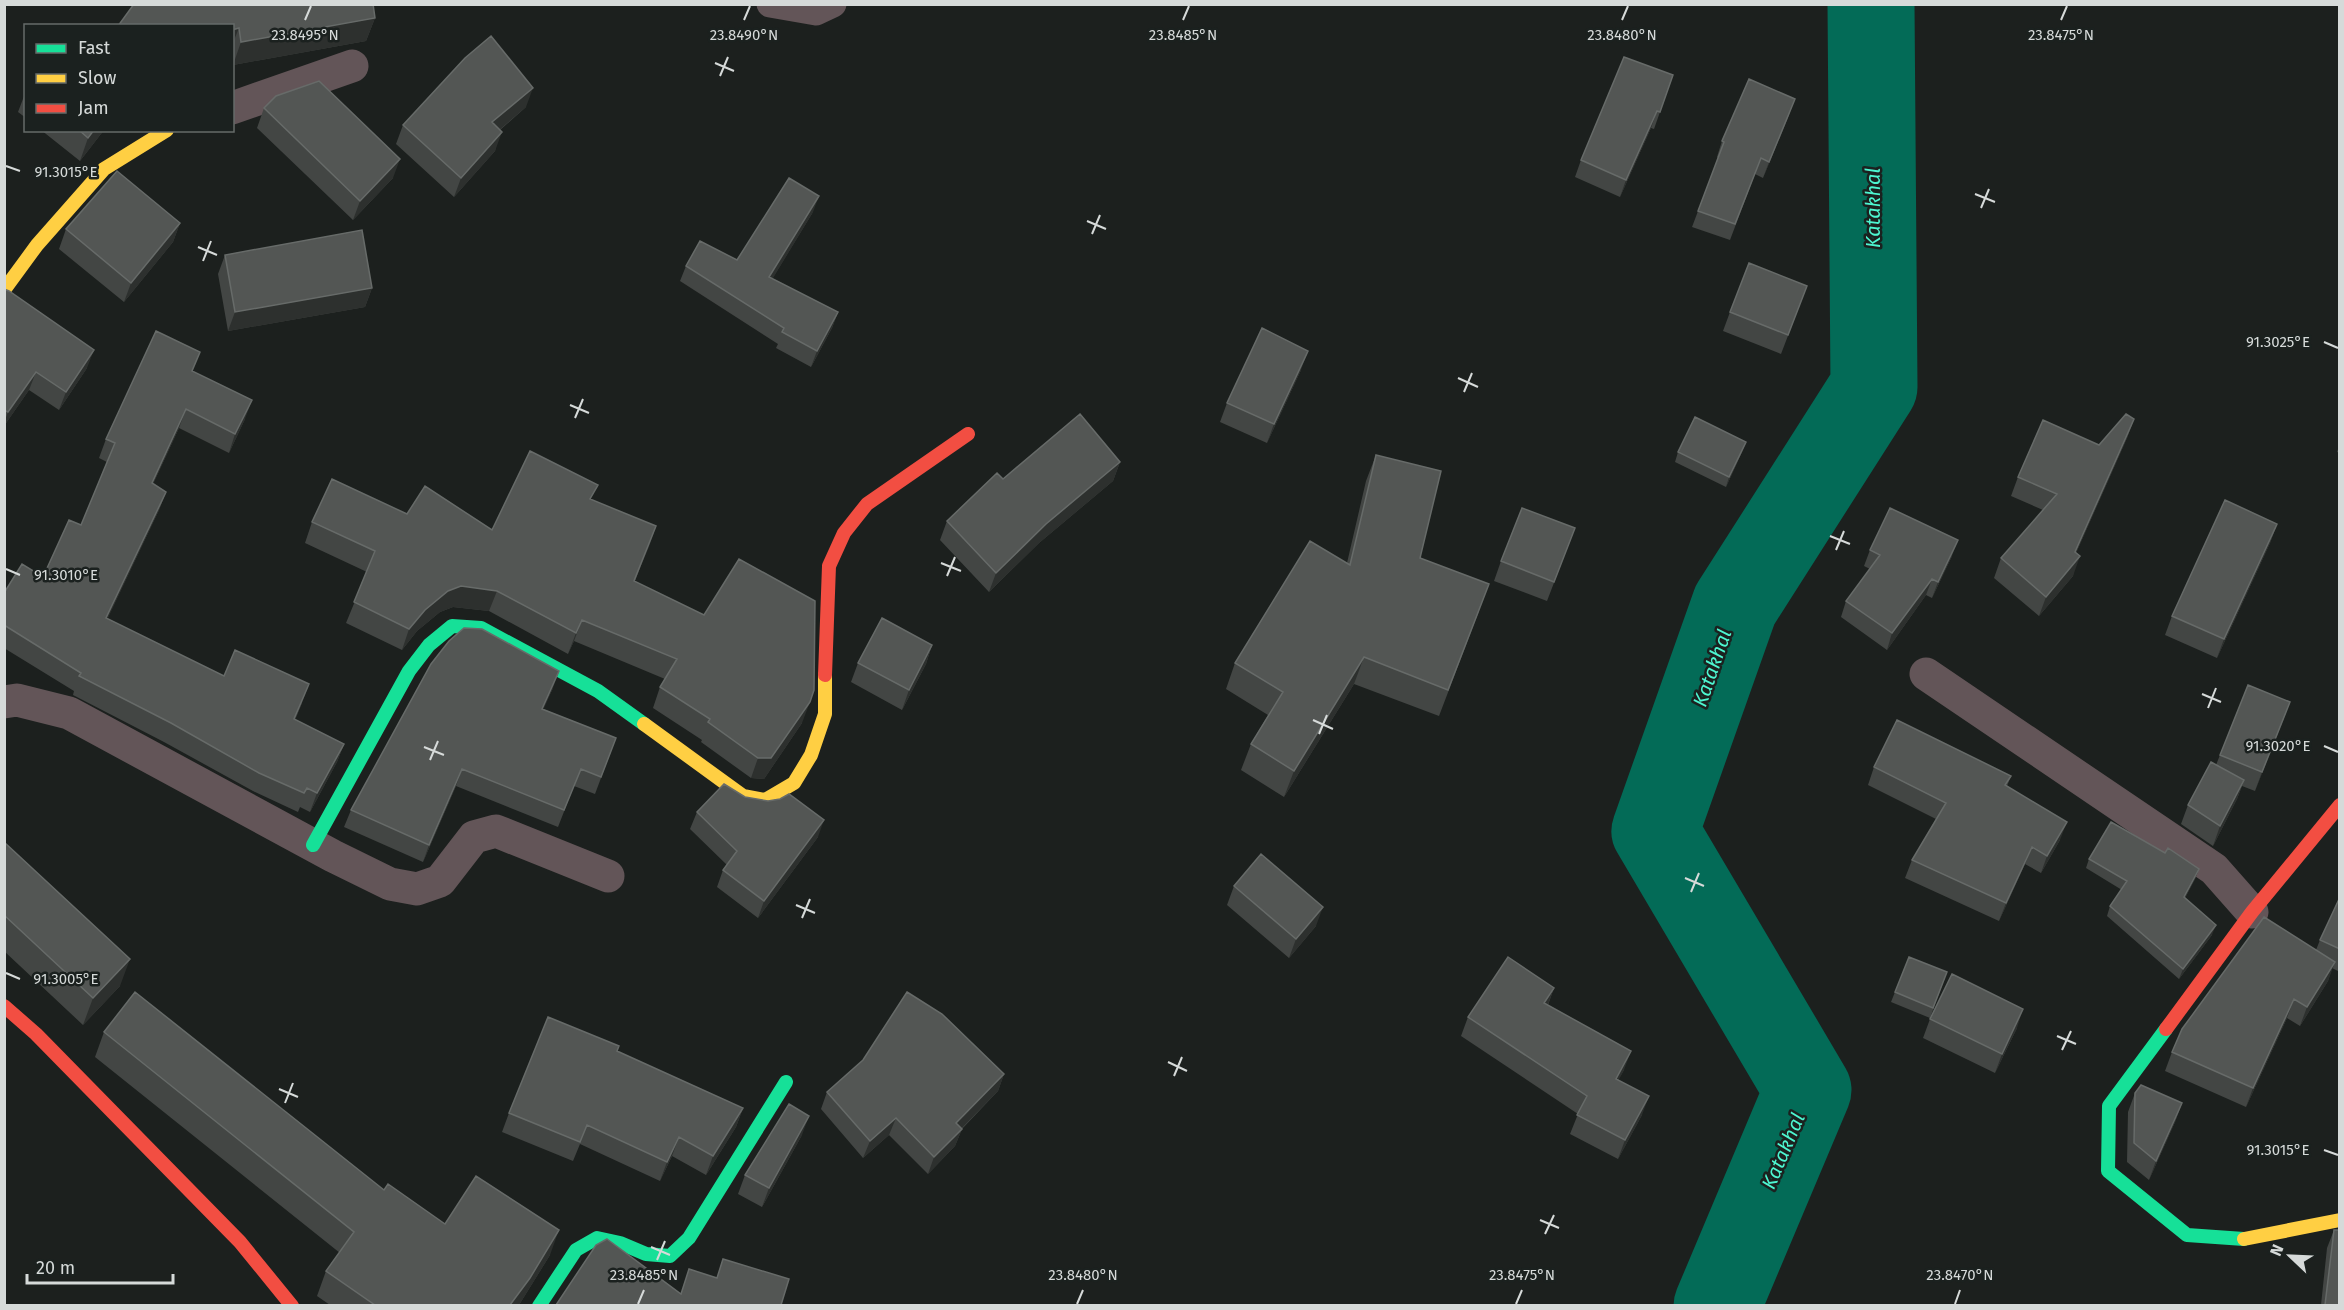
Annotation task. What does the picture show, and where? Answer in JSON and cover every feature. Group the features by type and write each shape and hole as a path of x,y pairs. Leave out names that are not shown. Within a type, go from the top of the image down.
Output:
{"street":[{"path":"234,107 352,66"},
{"path":"4,290 37,245 104,169 164,132"},
{"path":"313,845 409,671 429,645 452,626 481,628 598,691 743,796 765,800 794,783 811,755 825,714 826,607 829,566 844,533 867,504 968,434"},
{"path":"1926,674 2214,869 2252,912"},
{"path":"4,702 17,700 69,713 390,884 417,889 440,881 474,837 496,831 608,876"},
{"path":"2340,805 2252,912 2109,1106 2108,1171 2187,1235 2241,1240 2340,1220"},
{"path":"4,1006 36,1034 240,1242 292,1305"},
{"path":"539,1305 576,1251 597,1238 620,1243 646,1254 670,1257 689,1238 786,1082"}],"lane":[{"path":"770,4 816,12 833,4"}],"building":[{"path":"134,4 373,4 375,18 241,42 239,28 234,29 234,24 119,24"},
{"path":"491,36 533,88 492,122 502,132 461,178 403,125 465,58"},
{"path":"1624,57 1673,75 1660,112 1657,111 1626,180 1581,160"},
{"path":"1749,79 1795,99 1769,162 1761,158 1735,224 1698,211 1724,142 1722,141"},
{"path":"319,81 400,159 360,201 264,108 276,96"},
{"path":"81,132 92,132 88,138"},
{"path":"117,171 180,223 131,283 66,229"},
{"path":"789,178 819,196 769,277 838,312 817,351 782,332 784,328 686,266 700,241 737,260"},
{"path":"362,230 372,288 235,312 225,255"},
{"path":"1749,263 1807,286 1788,335 1730,312"},
{"path":"4,289 94,350 66,392 36,372 8,412 4,410"},
{"path":"1262,328 1308,351 1274,424 1227,403"},
{"path":"156,331 200,352 192,371 252,400 235,434 186,409 152,483 166,492 106,618 224,676 235,650 309,684 294,719 344,744 317,793 307,788 304,793 259,773 171,723 79,676 81,673 4,625 4,593 22,564 43,577 69,520 81,525 115,443 106,439"},
{"path":"1080,414 1120,462 1046,524 996,573 947,521 997,473 1003,479"},
{"path":"2126,414 2134,419 2075,552 2080,556 2046,597 2001,558 2057,494 2018,477 2043,420 2099,445"},
{"path":"1695,417 1746,442 1729,477 1678,452"},
{"path":"530,451 598,485 590,499 656,526 634,581 704,615 739,559 815,601 814,690 810,702 771,758 758,758 708,722 710,719 660,687 677,659 582,620 576,633 497,591 461,586 448,591 425,610 409,629 354,602 375,551 312,522 332,479 407,514 425,486 492,530"},
{"path":"1376,455 1441,471 1420,558 1489,584 1448,690 1364,657 1294,771 1251,744 1283,692 1235,663 1310,541 1350,565"},
{"path":"2225,500 2277,524 2224,639 2172,616"},
{"path":"1522,508 1575,528 1554,582 1501,561"},
{"path":"1890,508 1958,540 1938,582 1932,579 1892,633 1846,601 1880,555 1870,550"},
{"path":"882,618 932,645 909,690 858,663"},
{"path":"464,628 482,629 559,671 542,709 616,738 601,777 581,769 564,810 462,769 429,845 351,810 431,664 449,641"},
{"path":"2248,685 2290,702 2262,772 2220,755"},
{"path":"1897,720 2011,776 2005,785 2067,822 2047,856 2032,847 2006,903 1912,860 1946,803 1874,767"},
{"path":"2211,762 2244,780 2220,826 2188,805"},
{"path":"724,784 745,797 768,801 780,799 789,794 824,820 764,901 723,870 737,851 697,812"},
{"path":"2111,822 2165,853 2168,848 2199,869 2184,897 2216,925 2183,969 2110,906 2127,881 2089,859"},
{"path":"4,842 130,959 93,998 4,915"},
{"path":"1261,854 1323,907 1296,939 1234,886"},
{"path":"2340,897 2340,949 2320,940"},
{"path":"2264,917 2335,962 2307,1007 2294,999 2253,1088 2172,1052 2182,1029"},
{"path":"1508,957 1554,988 1544,1003 1631,1051 1616,1079 1649,1096 1625,1140 1577,1115 1587,1096 1468,1017"},
{"path":"1909,957 1947,972 1933,1008 1895,992"},
{"path":"1952,974 2023,1009 2002,1054 1930,1019"},
{"path":"135,992 384,1190 388,1184 445,1224 476,1176 559,1230 530,1278 510,1305 375,1305 326,1271 354,1232 104,1032"},
{"path":"907,992 942,1014 1004,1074 956,1123 962,1129 934,1157 896,1118 870,1141 827,1092 863,1060"},
{"path":"548,1017 619,1046 617,1051 743,1108 713,1156 679,1137 667,1162 587,1125 580,1142 509,1113"},
{"path":"2141,1085 2182,1103 2156,1161 2134,1143 2135,1093"},
{"path":"789,1104 809,1116 769,1188 745,1175"},
{"path":"2334,1230 2340,1230 2340,1305 2325,1305"},
{"path":"607,1239 681,1294 689,1269 717,1278 723,1259 789,1279 781,1305 556,1305 596,1245"}],"waterway":[{"name":"Katakhal","path":"1717,1306 1808,1090 1655,831 1735,605 1874,387 1871,4"}],"traffic: fast":[{"path":"313,845 409,671 429,645 452,626 481,628 598,691 644,724"},
{"path":"2166,1029 2109,1106 2108,1171 2187,1235 2244,1239"},
{"path":"539,1306 576,1250 597,1238 620,1243 646,1254 670,1256 689,1238 786,1082"}],"traffic: slow":[{"path":"4,290 37,245 104,169 164,132"},
{"path":"644,724 743,796 765,800 794,783 811,755 825,714 825,675"},
{"path":"2244,1239 2340,1220"}],"traffic: jam":[{"path":"825,675 829,566 844,533 867,504 968,434"},
{"path":"2166,1029 2252,912 2340,805"},
{"path":"4,1006 36,1034 240,1242 292,1306"}]}
